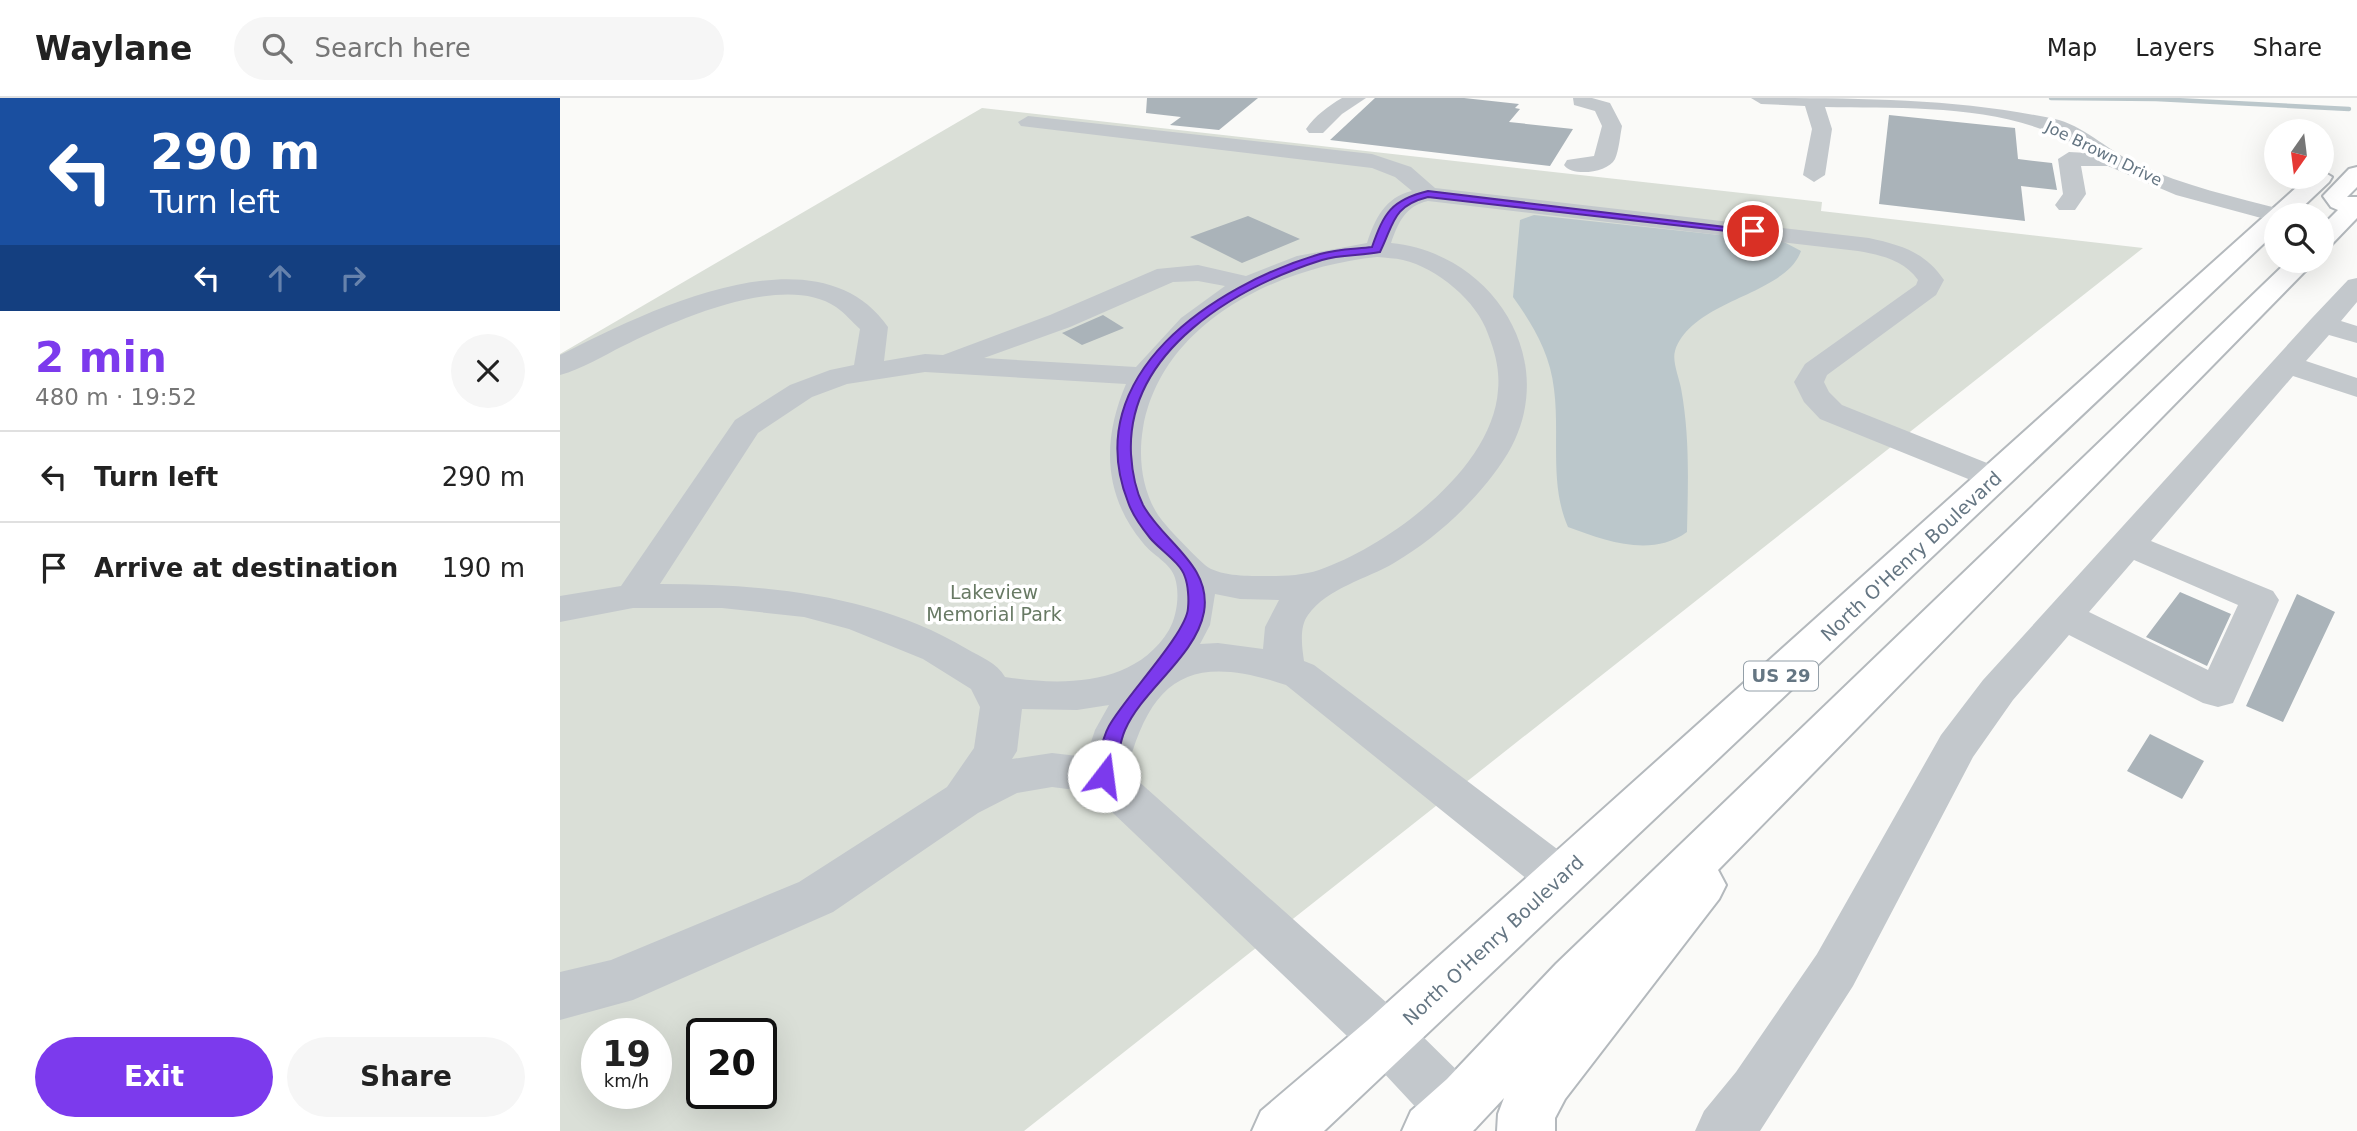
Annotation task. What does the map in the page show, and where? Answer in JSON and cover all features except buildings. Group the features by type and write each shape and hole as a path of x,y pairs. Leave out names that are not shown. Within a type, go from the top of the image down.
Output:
{"highway":[{"path":"2334,228 2356,207 2339,202 2335,196 2357,174"},
{"name":"North O'Henry Boulevard","path":"2290,203 2306,189"},
{"name":"North O'Henry Boulevard","path":"1281,1131 1387,1038 2264,226"},
{"path":"1444,1120 1574,981 1815,746 2290,273"},
{"path":"1526,1131 1526,1114 1545,1080 1815,746"}],"street":[{"path":"1316,129 1335,110 1356,98"},
{"name":"Joe Brown Drive","path":"1761,98 1949,106 2009,114 2054,125 2089,142 2115,160 2177,188 2264,212"},
{"path":"1812,100 1822,130 1814,175"},
{"path":"1575,165 1595,164 1604,159 1612,126 1603,107 1578,106"},
{"path":"1028,122 1372,161 1408,172 1428,194"},
{"path":"2049,144 2069,159 2115,160"},
{"path":"2067,205 2075,194 2069,159"},
{"path":"1377,250 1388,216 1410,198 1428,194 1844,242 1903,255 1926,270 1931,280 1927,289 1815,370 1809,382 1815,396 1831,412 1995,478"},
{"path":"1377,250 1408,253 1429,262 1479,299 1497,319 1512,348 1513,396 1509,421 1487,463 1449,503 1390,549 1320,582 1283,589 1250,589 1211,582 1193,573 1154,533 1135,503 1125,466 1124,438 1130,408 1144,376 1171,343 1201,315 1251,285 1324,256 1377,250"},
{"path":"943,364 1060,321 1180,271 1204,273 1251,285"},
{"path":"1724,1131 1756,1091 1835,970 1956,747 1998,690 2286,364 2339,330 2357,286"},
{"path":"560,366 683,307 734,295 806,287 831,292 860,307 874,327 868,370"},
{"path":"633,596 746,427 801,391 868,370 925,363 1144,376"},
{"path":"2286,364 2357,388"},
{"path":"2064,616 2218,692 2260,600 2126,544"},
{"path":"1104,776 1116,729 1139,693 1186,637 1196,611 1193,573"},
{"path":"1285,669 1280,638 1294,607 1320,582"},
{"path":"560,609 633,596 722,596 804,604 863,620 937,649 986,679 1001,707 995,751 962,800"},
{"path":"992,690 1036,698 1087,695 1127,684 1180,660 1225,657 1258,659 1300,675 1560,878"},
{"path":"560,996 615,983 816,897 962,800 1008,777 1052,770 1104,776 1387,1038 1444,1120"}],"green space":[{"name":"Lakeview Memorial Park","path":"982,108 1822,202 1821,211 2143,248 1024,1131 560,1131 560,354"}],"shaded area":[{"path":"1534,215 1784,242 1801,251 1792,266 1777,278 1700,320 1685,334 1675,351 1686,424 1688,495 1687,532 1673,540 1644,546 1613,542 1568,527 1562,511 1557,477 1556,406 1549,363 1527,318 1513,297 1520,220"}],"waterway":[{"path":"2051,98 2156,99 2349,109"}],"route":[{"path":"1104,776 1116,729 1139,693 1186,637 1196,611 1193,573 1154,533 1135,503 1125,466 1124,438 1130,408 1144,376 1171,343 1201,315 1237,292 1281,271 1324,256 1377,250 1388,216 1410,198 1428,194 1457,195 1753,231"}]}
